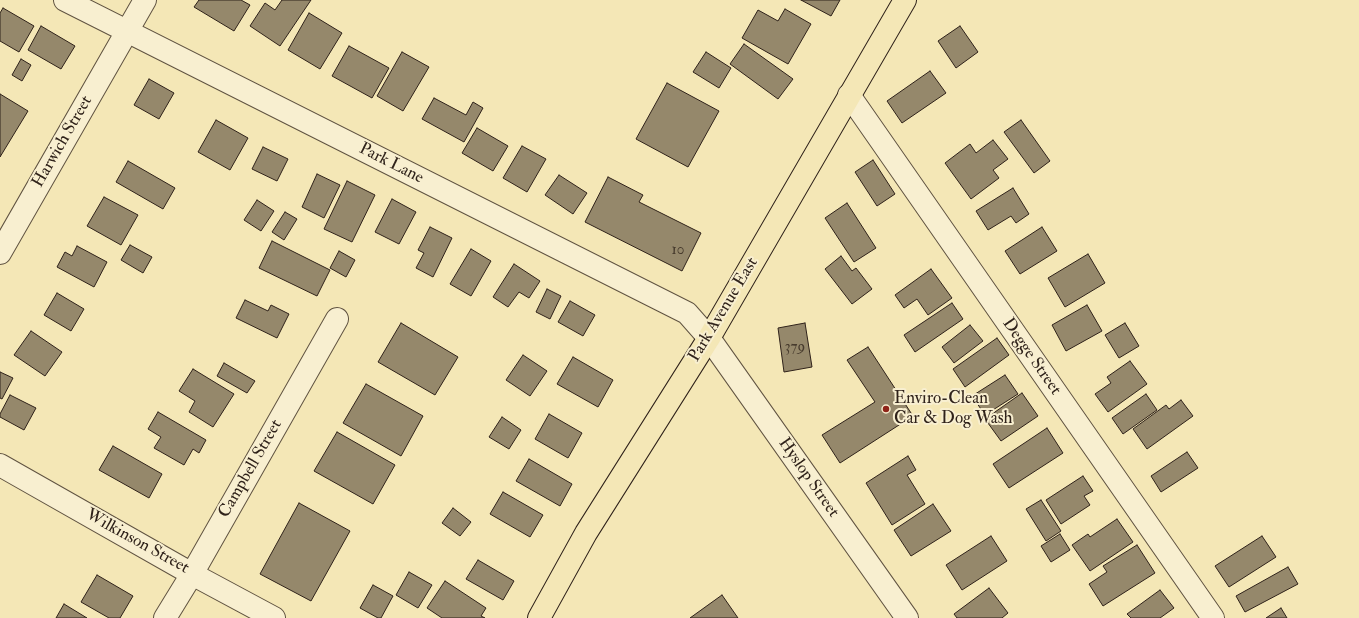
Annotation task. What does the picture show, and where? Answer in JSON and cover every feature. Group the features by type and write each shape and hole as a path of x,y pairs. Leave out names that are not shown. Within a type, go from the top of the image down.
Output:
{"main road":[{"name":"Park Avenue East","path":"539,618 586,533 709,338 904,0"}],"street":[{"name":"Park Lane","path":"65,0 687,313 709,338"},
{"name":"Harwich Street","path":"0,253 145,0"},
{"name":"Degge Street","path":"849,95 1213,618"},
{"name":"Campbell Street","path":"165,618 192,574 336,319"},
{"name":"Hyslop Street","path":"709,338 907,618"},
{"name":"Wilkinson Street","path":"0,465 192,574 274,618"}],"building":[{"path":"199,0 241,0 250,5 234,31 194,7"},
{"path":"282,0 311,0 280,46 250,26 265,3 275,10"},
{"path":"801,0 840,0 831,16"},
{"path":"3,8 34,26 19,52 0,41 0,13"},
{"path":"785,9 811,24 788,64 742,38 758,10 778,21"},
{"path":"309,13 342,33 320,69 288,50"},
{"path":"41,26 75,46 61,69 28,50"},
{"path":"960,26 978,52 956,68 938,41"},
{"path":"744,44 793,79 778,99 730,64"},
{"path":"349,46 389,68 372,98 332,76"},
{"path":"402,52 429,67 403,111 377,96"},
{"path":"706,52 731,68 719,88 693,72"},
{"path":"21,59 31,65 22,81 12,75"},
{"path":"930,71 946,93 902,123 887,101"},
{"path":"149,79 174,93 159,119 134,105"},
{"path":"667,83 719,111 688,167 636,139"},
{"path":"0,94 28,111 0,157"},
{"path":"434,98 466,115 473,102 483,108 464,142 422,119"},
{"path":"216,120 248,138 230,170 198,152"},
{"path":"1021,120 1050,161 1034,173 1004,132"},
{"path":"477,128 508,146 493,171 462,153"},
{"path":"993,140 1008,159 993,170 999,178 971,199 945,163 970,144 976,153"},
{"path":"522,146 546,159 527,192 503,178"},
{"path":"263,147 288,159 277,181 252,169"},
{"path":"873,160 895,194 877,206 855,172"},
{"path":"128,161 175,188 163,209 116,182"},
{"path":"317,174 340,185 324,218 302,207"},
{"path":"559,175 587,193 573,214 545,195"},
{"path":"608,177 643,195 639,202 701,233 682,271 585,222"},
{"path":"347,181 375,195 352,242 324,229"},
{"path":"1013,188 1029,214 1016,223 1011,216 988,230 976,211"},
{"path":"104,197 138,215 121,245 87,226"},
{"path":"392,199 416,212 399,244 375,232"},
{"path":"257,200 274,211 261,231 244,220"},
{"path":"847,203 876,248 854,262 825,218"},
{"path":"285,212 297,219 284,240 272,232"},
{"path":"430,227 452,238 433,277 416,268 424,253 418,250"},
{"path":"1042,227 1057,251 1020,274 1005,251"},
{"path":"272,241 330,270 317,296 259,268"},
{"path":"130,245 152,257 143,273 121,260"},
{"path":"77,246 107,262 94,287 57,267 65,252 72,256"},
{"path":"471,249 491,261 471,296 450,284"},
{"path":"339,251 355,260 346,277 330,268"},
{"path":"1088,254 1105,283 1065,307 1048,278"},
{"path":"841,256 852,271 856,268 872,289 852,304 825,269"},
{"path":"514,264 540,281 529,298 519,292 508,307 493,297"},
{"path":"931,269 952,298 928,315 917,299 904,308 895,295"},
{"path":"547,289 561,296 550,319 536,312"},
{"path":"57,293 84,309 71,331 44,315"},
{"path":"245,300 268,311 271,305 289,314 277,338 236,318"},
{"path":"570,301 595,315 583,336 558,322"},
{"path":"952,303 963,319 915,352 904,335"},
{"path":"1087,305 1102,331 1066,351 1052,325"},
{"path":"401,323 458,357 435,395 378,362"},
{"path":"805,323 812,367 784,372 778,328"},
{"path":"1125,323 1139,346 1119,358 1105,335"},
{"path":"970,325 983,341 954,363 942,347"},
{"path":"31,331 62,352 45,376 14,355"},
{"path":"997,338 1009,355 965,387 953,369"},
{"name":"Enviro-Clean Car & Dog Wash","path":"868,347 913,416 840,463 822,435 875,402 847,360"},
{"path":"523,355 547,371 530,396 506,380"},
{"path":"573,357 613,380 598,407 557,384"},
{"path":"1130,361 1147,384 1108,412 1095,394 1111,383 1107,377"},
{"path":"224,363 255,381 247,393 217,376"},
{"path":"193,369 234,394 213,427 189,412 195,401 179,391"},
{"path":"0,372 13,378 2,399 0,398"},
{"path":"1005,375 1018,394 985,415 972,396"},
{"path":"366,384 423,416 401,456 343,423"},
{"path":"1022,393 1038,416 1001,441 985,419"},
{"path":"1146,394 1157,410 1123,434 1112,418"},
{"path":"10,395 36,408 24,430 0,417 0,414"},
{"path":"1181,400 1193,416 1147,449 1133,429 1166,405 1169,409"},
{"path":"158,412 206,440 199,453 193,449 184,465 154,448 161,437 148,429"},
{"path":"549,414 582,433 568,458 535,439"},
{"path":"502,417 521,430 509,449 489,437"},
{"path":"1047,428 1063,453 1009,488 993,464"},
{"path":"337,432 395,465 373,504 314,471"},
{"path":"113,446 162,474 149,498 99,470"},
{"path":"1187,452 1198,468 1161,492 1151,476"},
{"path":"908,456 916,470 907,475 925,504 892,525 866,483"},
{"path":"529,459 572,484 560,506 516,481"},
{"path":"1083,476 1093,491 1084,496 1090,505 1061,524 1046,500"},
{"path":"503,492 543,515 530,537 490,514"},
{"path":"1041,500 1061,531 1046,541 1026,509"},
{"path":"299,503 350,531 311,601 260,574"},
{"path":"933,504 951,531 911,556 894,530"},
{"path":"453,508 471,522 460,536 442,523"},
{"path":"1117,519 1133,542 1090,571 1072,545 1088,534 1090,537"},
{"path":"1060,534 1070,550 1051,562 1041,546"},
{"path":"991,536 1007,561 962,590 946,565"},
{"path":"1262,536 1276,557 1229,587 1215,566"},
{"path":"1137,545 1155,573 1103,606 1089,584 1107,572 1103,566"},
{"path":"478,560 514,581 503,600 466,579"},
{"path":"1288,567 1298,584 1245,612 1236,596"},
{"path":"409,572 432,585 418,608 396,595"},
{"path":"97,575 133,596 120,618 109,618 81,602"},
{"path":"445,581 486,608 481,616 485,618 442,618 427,608"},
{"path":"373,585 393,596 381,618 378,618 360,608"},
{"path":"989,588 1008,613 1002,618 957,618 954,614"},
{"path":"1160,590 1174,608 1160,618 1131,618 1127,614"},
{"path":"722,595 738,618 690,618"},
{"path":"64,604 87,618 56,618"},
{"path":"1281,608 1287,618 1266,618"}],"place":[{"name":"Enviro-Clean Car & Dog Wash","path":"886,409"}]}
